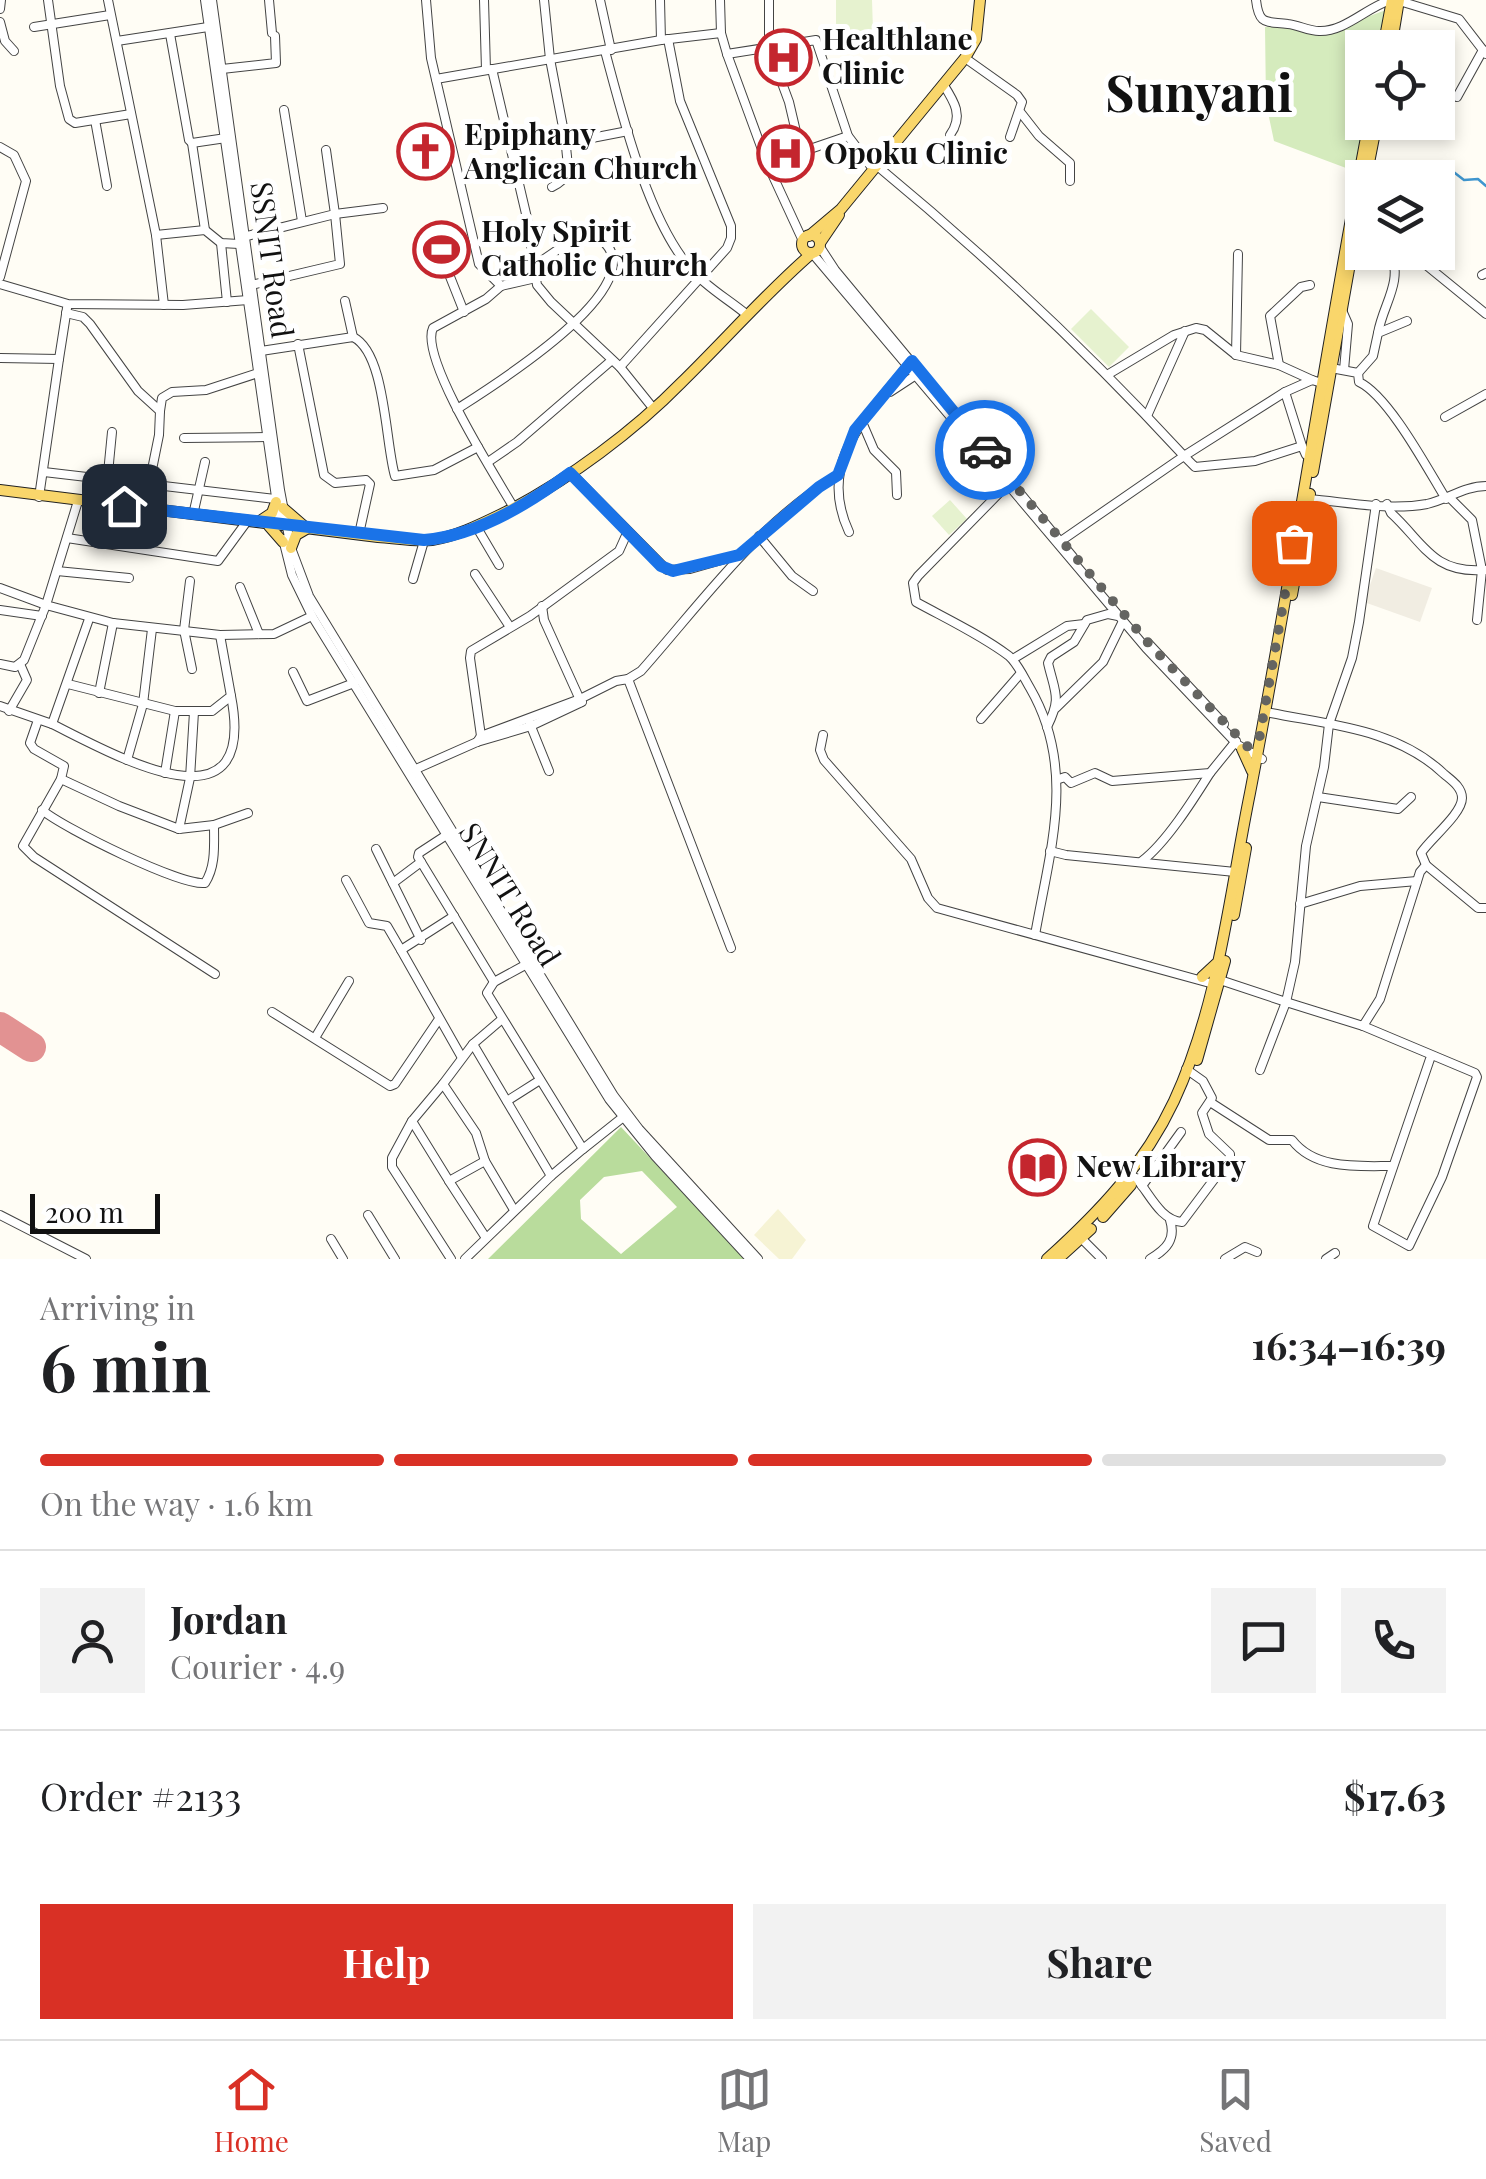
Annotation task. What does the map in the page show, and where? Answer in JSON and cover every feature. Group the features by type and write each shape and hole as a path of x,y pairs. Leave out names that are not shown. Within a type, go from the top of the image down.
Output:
{"main road":[{"path":"0,490 424,540 476,526 514,508 570,473 653,408 816,249 841,209 965,58 976,40 980,0"},
{"path":"1388,30 1395,0"},
{"path":"1392,30 1395,0"},
{"path":"1058,1259 1139,1182 1170,1122 1209,1002 1250,750 1271,713 1317,381 1364,140"},
{"path":"780,280 805,239 841,209"},
{"path":"805,239 804,251 816,249"},
{"path":"1048,1259 1131,1174 1187,1075 1220,959 1253,774 1250,750 1259,740 1278,658 1308,499 1309,454 1337,369 1341,308 1350,270"},
{"path":"254,521 272,513 278,503 307,528"},
{"path":"254,521 275,530 287,545 307,528"}],"street":[{"path":"0,9 1,0"},
{"path":"48,0 60,86 69,119 76,122 132,114"},
{"path":"108,0 156,235 164,305"},
{"name":"SSNIT Road","path":"208,0 208,26 238,211"},
{"name":"SSNIT Road","path":"208,0 222,69 248,300 283,525"},
{"path":"222,69 276,63 269,0"},
{"path":"426,0 436,79 480,264 501,286"},
{"path":"484,0 489,69 526,218 536,278 542,292 620,367 653,408"},
{"path":"544,0 569,170 562,182 552,187"},
{"path":"600,0 628,131 666,231 700,278 746,314"},
{"path":"620,367 732,238 731,226 680,101 664,39 660,0"},
{"path":"720,0 721,33 727,54 761,148 805,239"},
{"path":"770,0 769,48 802,148 848,136"},
{"path":"1256,0 1258,15 1265,21 1316,31 1342,26 1372,6 1395,0 1459,19 1484,52 1457,97"},
{"path":"34,28 110,15"},
{"path":"0,22 5,41 14,51"},
{"path":"116,41 208,26"},
{"path":"436,79 664,39 721,33"},
{"path":"170,34 205,230 221,243 226,302"},
{"path":"727,54 816,40 848,136 874,167 992,264 1195,468 1309,454 1285,392"},
{"path":"965,58 1022,102 1010,137"},
{"path":"944,84 958,109 956,126 950,135"},
{"path":"284,110 302,221"},
{"path":"1021,113 1070,164 1070,182"},
{"path":"95,120 108,186"},
{"path":"566,143 628,131"},
{"path":"192,144 226,138"},
{"path":"0,147 14,155 26,181 0,280 83,317 138,390 160,411"},
{"path":"252,285 340,264 326,150"},
{"path":"221,243 302,221 383,208"},
{"path":"0,220 13,225"},
{"path":"156,235 205,230"},
{"path":"457,409 516,370 574,323 605,288 614,270 614,256 585,231 534,266"},
{"name":"SSNIT Road","path":"241,239 262,351 278,503"},
{"path":"816,249 1120,619 1250,750"},
{"path":"1236,355 1238,254"},
{"path":"442,258 464,312"},
{"path":"1358,372 1373,356 1380,316 1396,280 1395,270"},
{"path":"1432,270 1486,314"},
{"path":"514,508 443,380 430,333 501,286 536,278"},
{"path":"1280,365 1270,316 1301,287 1310,285"},
{"path":"67,309 248,300"},
{"path":"345,300 353,337 367,348 376,371 395,476 434,470 478,447"},
{"path":"39,497 67,309"},
{"path":"1378,333 1407,321"},
{"path":"1106,375 1185,330 1204,330 1236,355 1280,365 1317,381"},
{"path":"1147,416 1185,330"},
{"path":"262,351 353,337"},
{"path":"298,344 324,474 335,483 366,480 370,484 359,534"},
{"path":"0,358 59,360"},
{"path":"488,462 612,360"},
{"path":"849,532 840,512 838,475 850,438 909,364"},
{"path":"1337,369 1358,372"},
{"path":"1358,372 1360,382 1371,388 1406,434 1448,498 1472,520 1484,570 1477,620"},
{"path":"144,508 159,435 162,398 168,393 206,390 258,373"},
{"path":"886,394 918,374"},
{"path":"1058,543 1285,392 1317,381"},
{"path":"1445,417 1486,394"},
{"path":"862,422 874,450 898,476 897,495"},
{"path":"106,504 112,432"},
{"path":"184,438 267,437"},
{"path":"193,515 205,462"},
{"path":"44,472 198,488 278,503"},
{"path":"570,473 667,570 739,555"},
{"path":"416,769 480,739 530,723 641,671 739,555 838,475"},
{"path":"1008,483 915,579 912,587 916,602 1013,659 1038,702 1047,727 1059,780 1035,935"},
{"path":"1308,499 1422,505 1471,487 1486,486"},
{"path":"1,665 20,664 46,605 78,501"},
{"path":"1260,1070 1286,1002 1295,962 1306,846 1318,797 1328,724 1352,658 1376,504"},
{"path":"1387,504 1436,560 1460,571 1484,570"},
{"path":"68,538 216,562 254,521"},
{"name":"SNNIT Road","path":"283,525 292,574 312,616 368,700"},
{"path":"476,526 499,564"},
{"path":"480,739 471,652 530,616 623,548 628,530"},
{"path":"759,536 792,576 813,590"},
{"path":"413,580 424,540"},
{"path":"1058,543 1250,750"},
{"name":"SNNIT Road","path":"287,545 316,611 445,836 478,877 627,1114 750,1254"},
{"path":"57,571 129,578"},
{"path":"475,574 510,627"},
{"path":"190,581 184,630 192,669"},
{"path":"240,587 259,634"},
{"path":"0,588 112,624 220,635 281,632 312,616"},
{"path":"542,606 544,620 583,699"},
{"path":"0,610 42,616"},
{"path":"1013,659 1067,626 1108,614 1120,619"},
{"path":"530,616 544,620"},
{"path":"52,724 89,619"},
{"path":"1047,727 1056,708 1102,662 1120,619"},
{"path":"99,693 112,624"},
{"path":"1056,708 1057,684 1048,663 1074,642 1084,624"},
{"path":"127,760 143,704 152,628"},
{"path":"20,664 27,680 4,709 52,724 127,760 190,778 213,771 230,756 236,722 220,635"},
{"path":"292,672 307,701 354,684"},
{"path":"981,719 1021,673"},
{"path":"628,679 731,948"},
{"path":"68,684 176,711 217,708 231,696"},
{"name":"SNNIT Road","path":"374,710 416,769 527,964 622,1118 750,1254"},
{"path":"165,773 176,711"},
{"path":"178,829 190,778 194,712"},
{"path":"1271,713 1388,738 1432,762 1462,795 1458,810 1421,853 1426,864 1478,908 1486,909"},
{"path":"38,720 32,746 64,766 62,779 23,846 215,974"},
{"path":"530,723 549,772"},
{"path":"823,735 820,750 824,760 911,859 932,904 944,912 1286,1002 1363,1026 1475,1073 1476,1086 1410,1246 1373,1226 1431,1056"},
{"path":"1142,862 1158,848 1210,774 1250,750"},
{"path":"1059,780 1065,777 1071,783 1095,774 1112,781 1210,774"},
{"path":"62,779 178,829 214,825 248,813"},
{"path":"1318,797 1398,809 1411,797"},
{"path":"42,810 71,830 168,876 180,876 198,884 205,883 214,860 214,825"},
{"path":"445,836 420,853 421,862 494,982"},
{"path":"376,849 421,940"},
{"path":"1050,850 1066,855 1235,872"},
{"path":"393,883 421,862"},
{"path":"1363,1026 1380,999 1417,881 1426,864"},
{"path":"346,880 369,923 387,926 461,1056"},
{"path":"1300,904 1360,886 1417,881"},
{"path":"402,950 454,916"},
{"path":"527,964 494,982 488,992 501,1020 583,1149"},
{"path":"315,1038 349,982"},
{"path":"272,1012 392,1086 438,1018"},
{"path":"451,1259 392,1168 392,1158 412,1121 461,1056 501,1020"},
{"path":"473,1044 551,1176"},
{"path":"1187,1075 1207,1086 1210,1102 1269,1140 1292,1140 1308,1156 1350,1166 1392,1166"},
{"path":"507,1102 540,1080"},
{"path":"443,1084 476,1133 484,1160 514,1210"},
{"path":"1170,1220 1182,1222 1188,1218 1230,1158 1204,1124 1202,1113 1210,1102"},
{"path":"464,1259 551,1176 622,1118"},
{"path":"412,1121 486,1238"},
{"path":"1150,1259 1167,1247 1174,1232 1170,1220 1139,1182 1181,1132"},
{"path":"449,1181 484,1160"},
{"path":"0,1215 86,1259"},
{"path":"368,1215 395,1259"},
{"path":"1082,1238 1102,1259"},
{"path":"331,1239 343,1259"},
{"path":"1167,1247 1173,1257"},
{"path":"1226,1259 1245,1247 1257,1252"},
{"path":"1326,1259 1335,1254"}],"shaded area":[{"path":"1376,568 1432,588 1420,622 1364,602"},
{"path":"778,1209 806,1240 792,1259 779,1259 754,1235"}],"green space":[{"path":"836,0 872,0 873,31 836,31"},
{"path":"1394,7 1389,30 1345,30 1345,140 1369,140 1365,160 1345,160 1345,168 1274,141 1266,103 1265,27 1340,27"},
{"path":"1091,309 1129,347 1109,367 1071,329"},
{"path":"950,500 967,519 949,535 932,516"},
{"path":"621,1127 745,1259 488,1259","holes":["642,1171 677,1207 621,1254 581,1219 580,1200 604,1177"]}],"waterway":[{"path":"1455,173 1464,180 1478,179 1486,186"}],"runway":[{"path":"0,1027 31,1047"}],"way so far":[{"path":"985,450 1150,645 1248,747 1259,740 1294,543"}],"place":[{"name":"Healthlane Clinic","path":"783,57"},
{"name":"Epiphany Anglican Church","path":"425,152"},
{"name":"Opoku Clinic","path":"785,154"},
{"name":"Holy Spirit Catholic Church","path":"442,249"},
{"name":"New Library","path":"1037,1167"}],"district":[{"name":"Sunyani","path":"1199,94"}],"route":[{"path":"124,506 424,540 446,537 494,518 570,473 661,566 673,571 739,555 838,475 855,430 912,361 985,450"}]}
